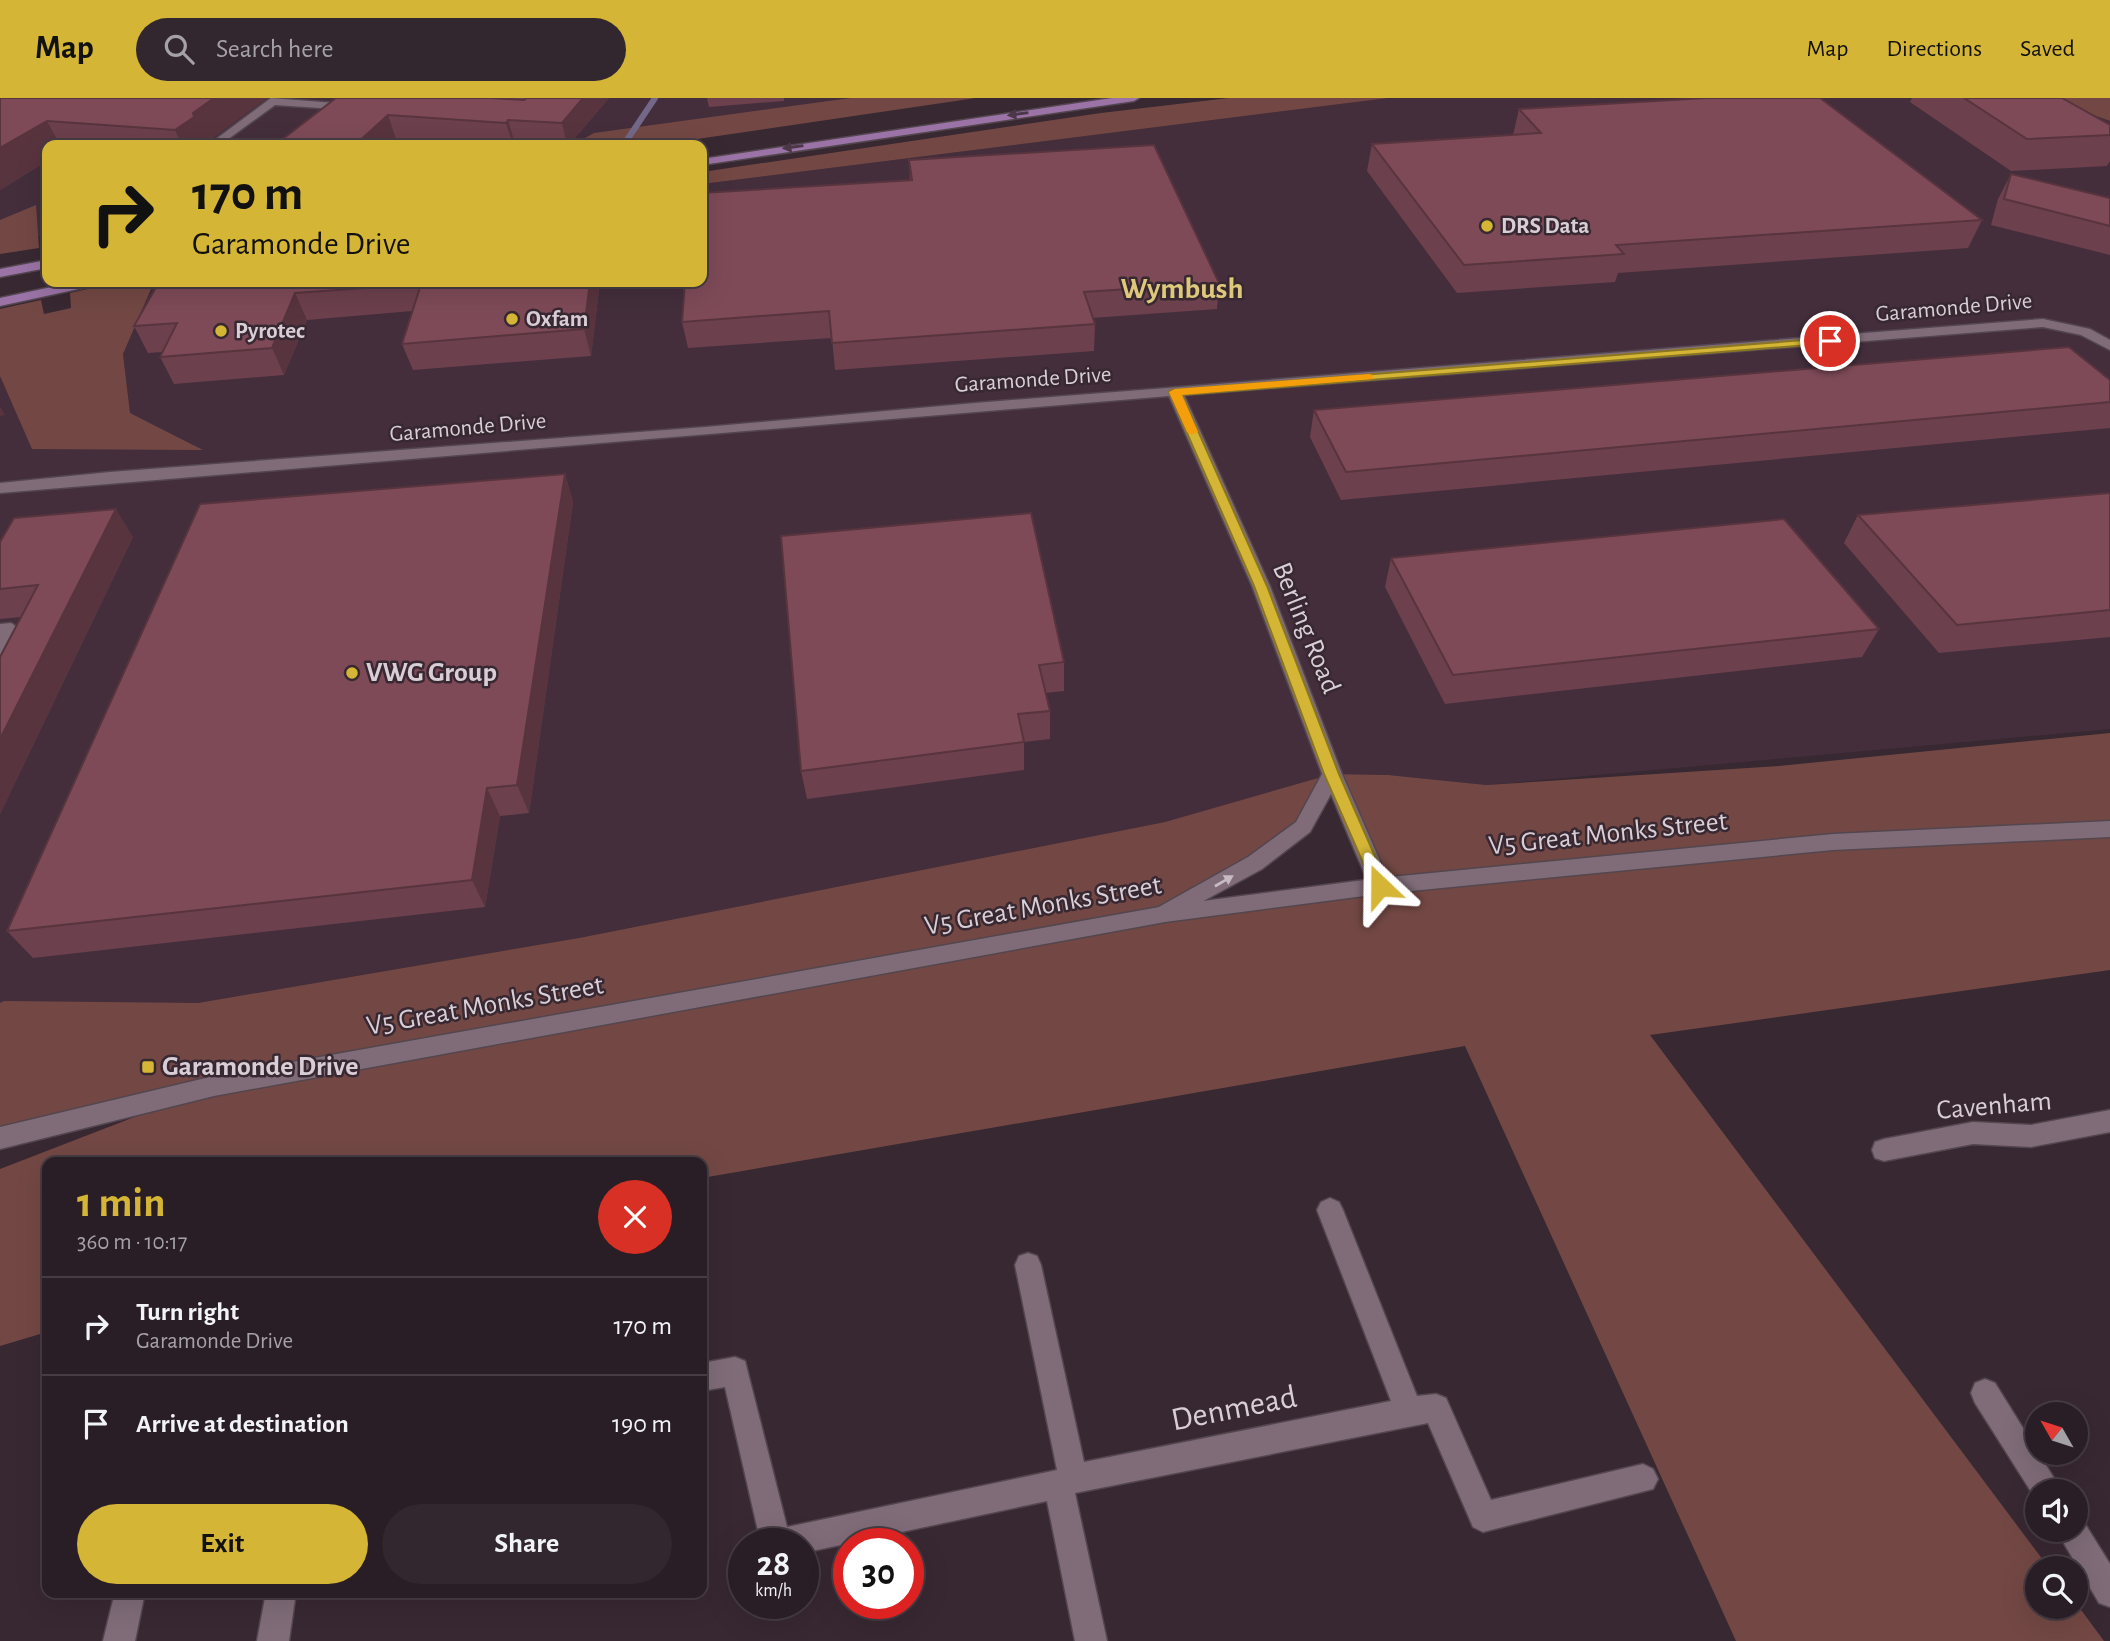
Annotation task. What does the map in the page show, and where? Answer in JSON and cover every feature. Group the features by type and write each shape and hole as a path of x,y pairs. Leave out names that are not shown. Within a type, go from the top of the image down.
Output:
{"highway":[{"path":"707,161 1134,98"},
{"path":"0,261 42,253"},
{"path":"0,274 42,265"},
{"path":"0,290 42,282"},
{"path":"0,302 69,287"}],"street":[{"path":"221,140 275,100 348,107"},
{"path":"325,114 335,106"},
{"name":"Garamonde Drive","path":"5,488 2043,323 2069,328 2110,346"},
{"name":"Berling Road","path":"1175,392 1261,586 1332,774 1380,886"},
{"path":"0,504 5,488"},
{"path":"0,630 11,629 0,650"},
{"path":"1165,914 1255,863 1303,827 1332,774"},
{"name":"V5 Great Monks Street","path":"0,1138 214,1086 1165,914 1380,886 1833,842 2110,829"},
{"name":"Cavenham","path":"1884,1150 1973,1133 2031,1136 2110,1121"},
{"path":"1330,1210 1409,1411"},
{"path":"1028,1265 1091,1641"},
{"name":"Denmead","path":"707,1376 735,1371 772,1528"},
{"path":"1985,1392 2039,1479"},
{"name":"Denmead","path":"819,1535 1065,1481 1409,1411 1436,1408 1483,1517 1643,1479"},
{"path":"2079,1542 2110,1592"},
{"path":"119,1641 129,1598"},
{"path":"273,1641 280,1598"}],"shaded area":[{"path":"0,98 882,98 626,140 42,140 42,236 0,243"},
{"path":"851,98 976,98 690,140 582,140 594,133"},
{"path":"1229,98 1388,98 707,183 707,171 1101,113"},
{"path":"1388,98 2046,98 2110,121 2110,729 1486,785 1388,775 1332,774 1165,822 579,938 198,1003 0,1003 0,376 32,448 201,449 130,413 123,354 151,289 707,287 707,183"},
{"path":"2046,98 2110,98 2110,121"},
{"path":"36,205 39,248 0,254 0,220"},
{"path":"97,287 162,287 151,289 123,354 130,413 203,450 32,449 0,376 0,309 41,300 44,314 71,308 70,293"},
{"path":"2110,733 2110,970 1650,1035 2025,1536 2025,1542 2030,1542 2040,1556 2025,1556 2025,1619 2088,1619 2104,1641 1736,1641 1465,1046 707,1177 707,1157 42,1157 42,1333 0,1346 0,1169 207,1089 0,1138 0,1003 4,1001 198,1003 579,938 1165,822 1332,774 1388,775 1486,785 1779,766","holes":["1332,775 1380,886 1168,913 1303,827"]}],"building":[{"path":"0,98 214,98 175,130 47,121 0,148"},
{"path":"336,98 583,98 562,123 508,120 506,123 388,115 360,140 281,140"},
{"path":"1706,98 1820,98 1982,220 1616,245 1624,254 1464,265 1372,144 1541,133 1519,109"},
{"path":"1964,98 2062,98 2110,125 2110,135 2027,139"},
{"path":"1154,145 1219,283 1084,292 1095,324 832,343 829,311 682,322 685,287 707,287 707,193 912,180 909,160"},
{"path":"2011,174 2110,198 2110,226 2004,199"},
{"path":"156,287 379,287 295,293 272,348 160,357 177,323 134,326"},
{"path":"420,287 589,287 584,329 402,344"},
{"path":"2069,347 2110,380 2110,402 1346,472 1314,410"},
{"name":"VWG Group","path":"565,474 517,785 487,788 472,880 7,931 200,504"},
{"path":"2110,493 2110,610 1957,625 1858,515"},
{"path":"116,509 0,739 0,657 38,585 0,589 0,542 14,518"},
{"path":"1031,513 1064,662 1039,665 1050,711 1018,714 1024,742 801,771 781,536"},
{"path":"1784,519 1879,629 1453,675 1391,558"}],"waterway":[{"path":"627,140 655,98"}],"slow traffic":[{"path":"1192,432 1175,392 1369,377"}],"place":[{"name":"DRS Data","path":"1487,226"},
{"name":"Oxfam","path":"512,319"},
{"name":"Pyrotec","path":"221,331"},
{"name":"VWG Group","path":"352,673"},
{"name":"Garamonde Drive","path":"148,1067"}],"district":[{"name":"Wymbush","path":"1182,289"}],"route":[{"path":"1380,886 1332,774 1261,586 1175,392 1830,341"}]}
